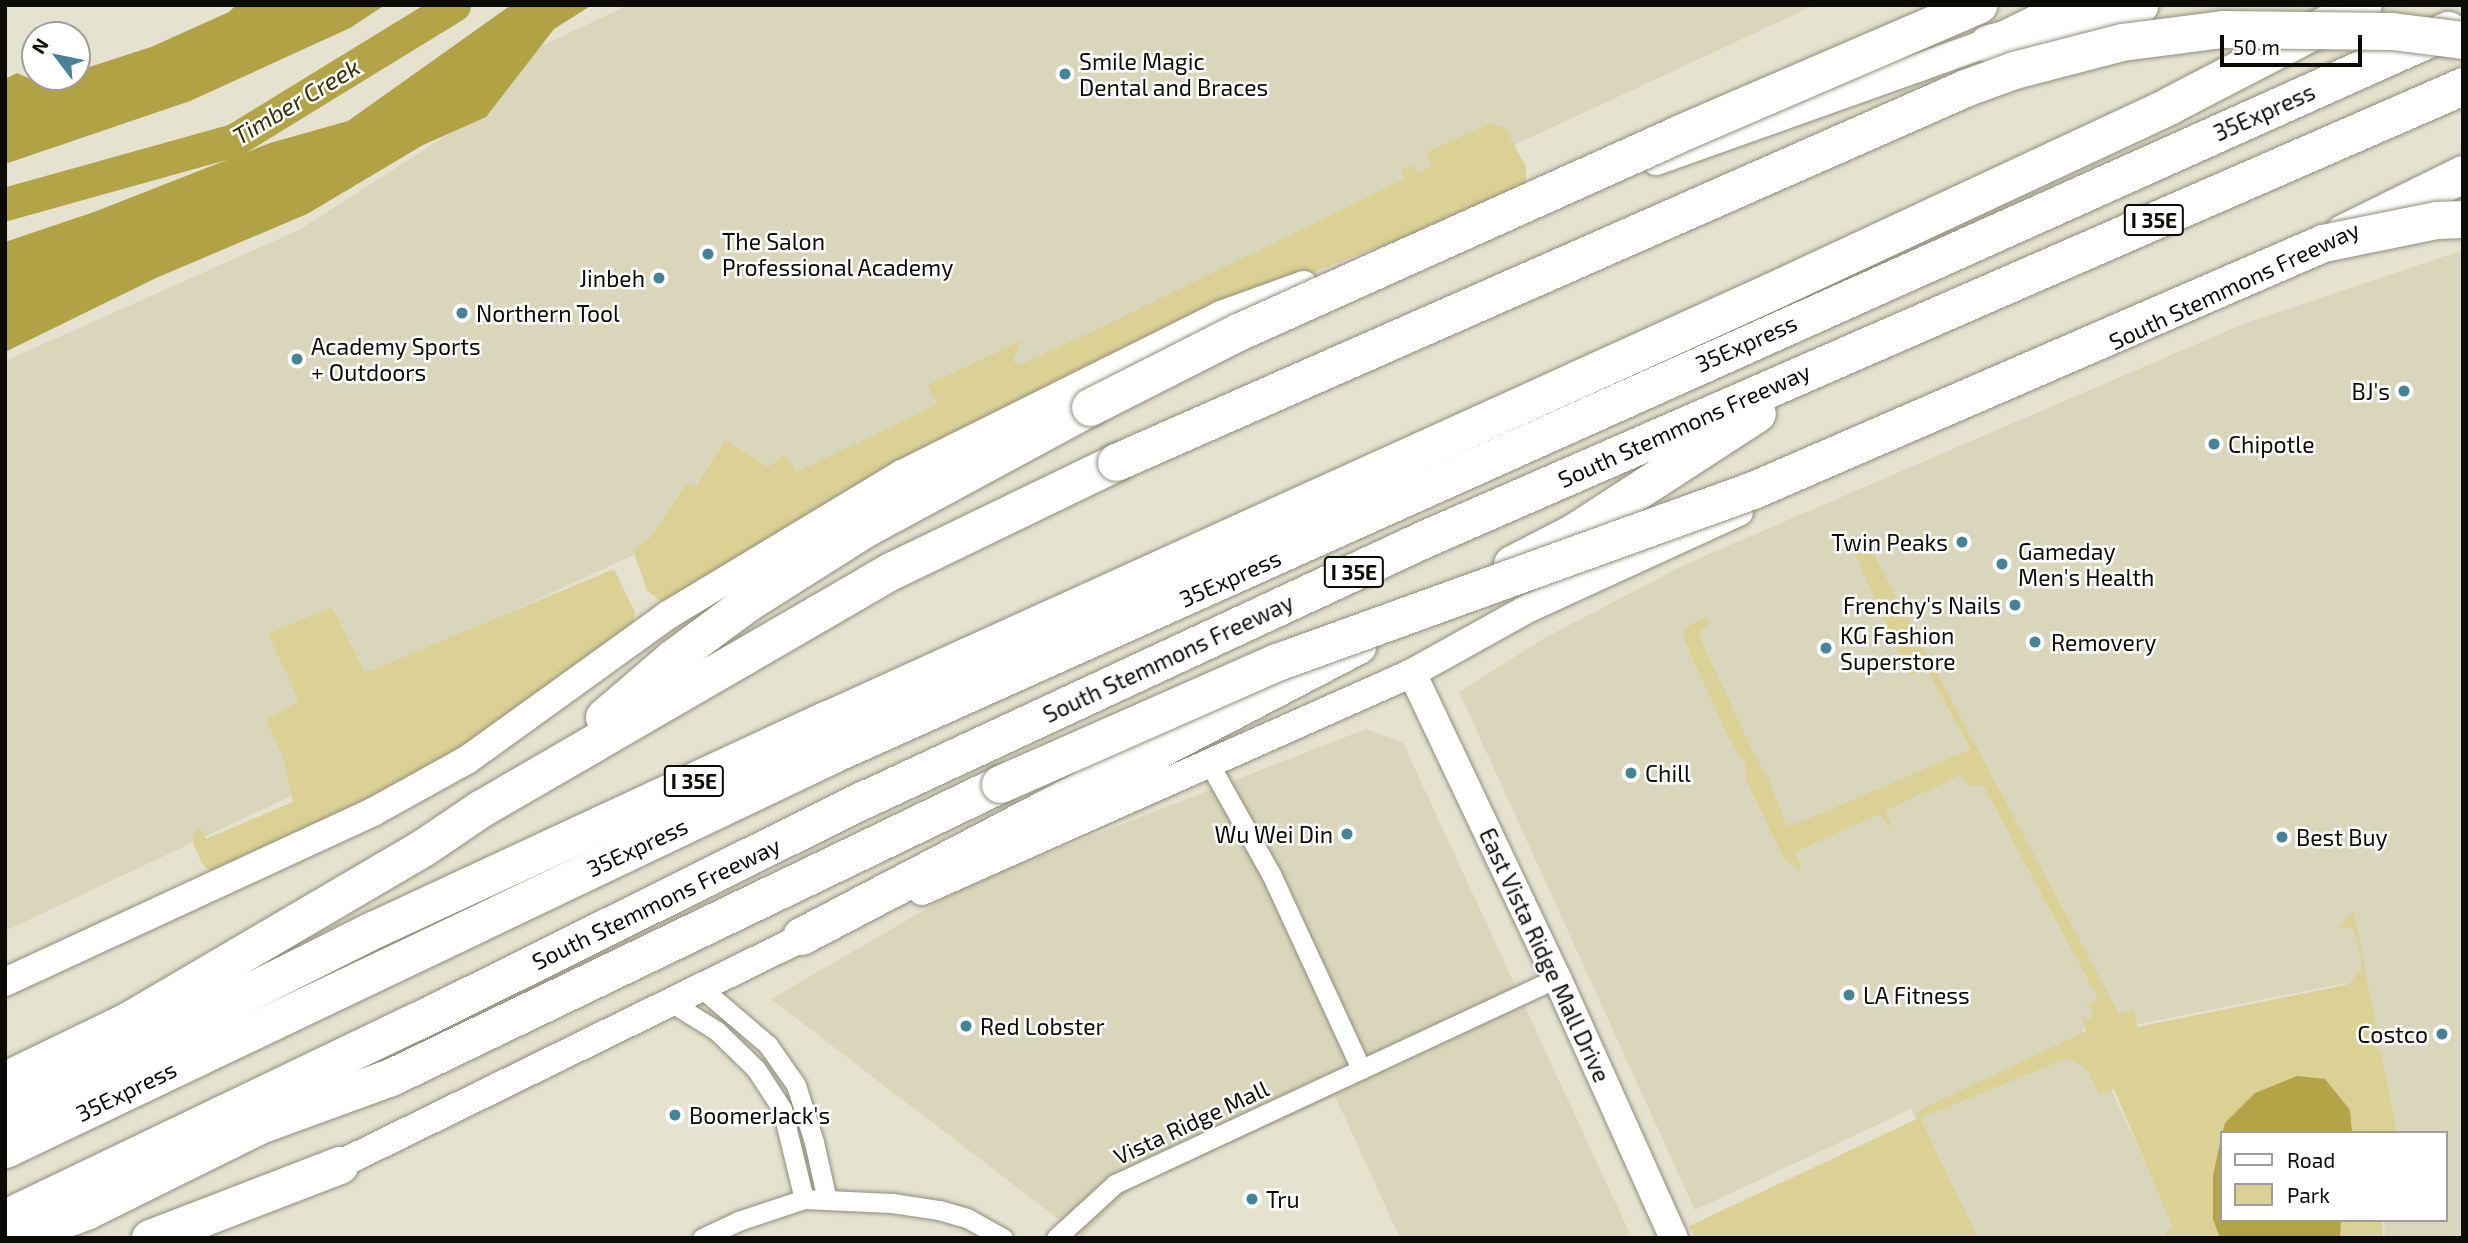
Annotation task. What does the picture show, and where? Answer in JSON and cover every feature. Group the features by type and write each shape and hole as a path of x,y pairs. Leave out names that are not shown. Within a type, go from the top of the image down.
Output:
{"highway":[{"path":"523,785 674,657 747,603 864,529 1090,407 1251,326 1678,134 1978,5"},
{"path":"1988,43 2106,16 2139,5"},
{"name":"I 35E","path":"5,1114 388,923 828,719 1759,297 2169,105 2363,5"},
{"name":"35Express","path":"5,1149 833,754 2463,23"},
{"path":"5,1080 129,1020 424,848 480,809 894,570 1116,463 1965,88 2014,70 2122,42 2222,29 2392,32 2463,40"},
{"name":"South Stemmons Freeway","path":"5,1219 405,1027 865,799 1424,539 2463,86"},
{"path":"14,1238 86,1211 257,1126 391,1077 1000,784 1278,662 1752,490 2323,243 2463,174"},
{"path":"2323,243 2435,220 2463,219"},
{"path":"802,936 1574,532 1846,355"},
{"path":"5,1168 71,1133 110,1100"},
{"path":"150,1238 340,1165"}],"main road":[{"path":"5,982 373,812 467,760 668,615 902,474 1221,315 1988,43 2065,5"},
{"name":"South Stemmons Freeway","path":"181,1238 340,1165 802,936 922,891 1087,816 1210,765 1412,673 1529,608 1642,554 1808,482 2360,226 2463,189"},
{"name":"East Vista Ridge Mall Drive","path":"1412,673 1558,978 1674,1238"}],"street":[{"path":"1210,765 1271,874 1361,1069"},
{"name":"Vista Ridge Mall","path":"1056,1238 1115,1184 1558,978"},
{"path":"699,986 768,1045 796,1085 814,1142 827,1200"},
{"path":"669,1001 717,1031 756,1069 782,1109 804,1199"},
{"path":"702,1238 804,1199 892,1203 939,1210 967,1219 1003,1238"}],"shaded area":[{"path":"236,5 385,5 350,28 190,101 5,164 5,79 17,73 21,75 21,91 91,91 91,66 151,47 229,12"},
{"path":"511,5 592,5 554,29 486,117 423,145 307,214 156,278 5,352 5,242 94,212 270,143 348,121"},
{"path":"629,5 1815,5 298,711 329,778 5,931 5,361 299,230 472,119 537,48"},
{"path":"2463,250 2463,1238 2385,1238 2384,1222 2447,1222 2447,1131 2371,1131 2346,983 2124,1027 2116,1013 2083,1029 2180,1238 1970,1238 1911,1109 1695,1210 1459,692 1541,640 1686,564 2243,324"},
{"path":"1366,729 1403,743 1630,1234 1622,1238 1400,1238 1335,1096 1131,1189 1082,1237 771,999 971,883"},
{"path":"2297,1076 2325,1079 2350,1110 2352,1131 2223,1131 2225,1123 2255,1093"},
{"path":"2220,1143 2220,1222 2341,1222 2340,1238 2220,1238 2213,1219 2213,1176"}],"green space":[{"path":"1491,123 1505,128 1526,167 1526,181 1521,192 1507,201 1360,254 1221,309 674,600 660,601 647,590 633,550 650,538 687,483 696,487 725,440 768,467 785,455 797,472 938,404 927,385 1021,341 1013,360 1017,366 1102,327 1404,179 1401,170 1413,166 1419,173 1432,165 1427,152"},
{"path":"1861,538 1866,540 2119,1014 2134,1010 2137,1027 2350,984 2362,966 2351,927 2338,928 2354,911 2379,1042 2376,1045 2381,1053 2397,1131 2220,1131 2220,1222 2382,1222 2383,1238 2166,1238 2166,1232 2173,1228 2114,1089 2099,1094 2088,1070 2068,1058 1920,1118 1978,1238 1695,1238 1689,1226 1919,1118 1918,1111 2086,1031 2082,1017 2092,1019 2093,1008 2084,1007 2098,998 1983,785 1971,787 1961,775 1885,811 1891,824 1889,827 1879,814 1795,852 1801,866 1799,869 1786,862 1747,782 1745,762 1729,738 1683,637 1685,630 1693,623 1707,617 1709,623 1698,634 1753,752 1768,778 1787,826 1971,749 1927,670 1909,676 1851,544"},
{"path":"614,569 635,612 633,624 428,772 222,868 211,871 203,865 194,846 193,835 199,826 206,839 293,802 284,759 266,720 299,701 268,634 332,607 365,673"}],"waterway":[{"name":"Timber Creek","path":"5,204 234,140 454,5"}],"place":[{"name":"Smile Magic Dental and Braces","path":"1065,74"},
{"name":"The Salon Professional Academy","path":"708,254"},
{"name":"Jinbeh","path":"659,278"},
{"name":"Northern Tool","path":"462,313"},
{"name":"Academy Sports + Outdoors","path":"297,359"},
{"name":"BJ's","path":"2404,391"},
{"name":"Chipotle","path":"2214,444"},
{"name":"Twin Peaks","path":"1962,542"},
{"name":"Gameday Men's Health","path":"2002,564"},
{"name":"Frenchy's Nails","path":"2015,605"},
{"name":"Removery","path":"2035,642"},
{"name":"KG Fashion Superstore","path":"1826,648"},
{"name":"Chill","path":"1631,773"},
{"name":"Wu Wei Din","path":"1347,834"},
{"name":"Best Buy","path":"2282,837"},
{"name":"LA Fitness","path":"1849,995"},
{"name":"Red Lobster","path":"966,1026"},
{"name":"Costco","path":"2442,1034"},
{"name":"BoomerJack's","path":"675,1115"},
{"name":"Tru","path":"1252,1199"}]}
